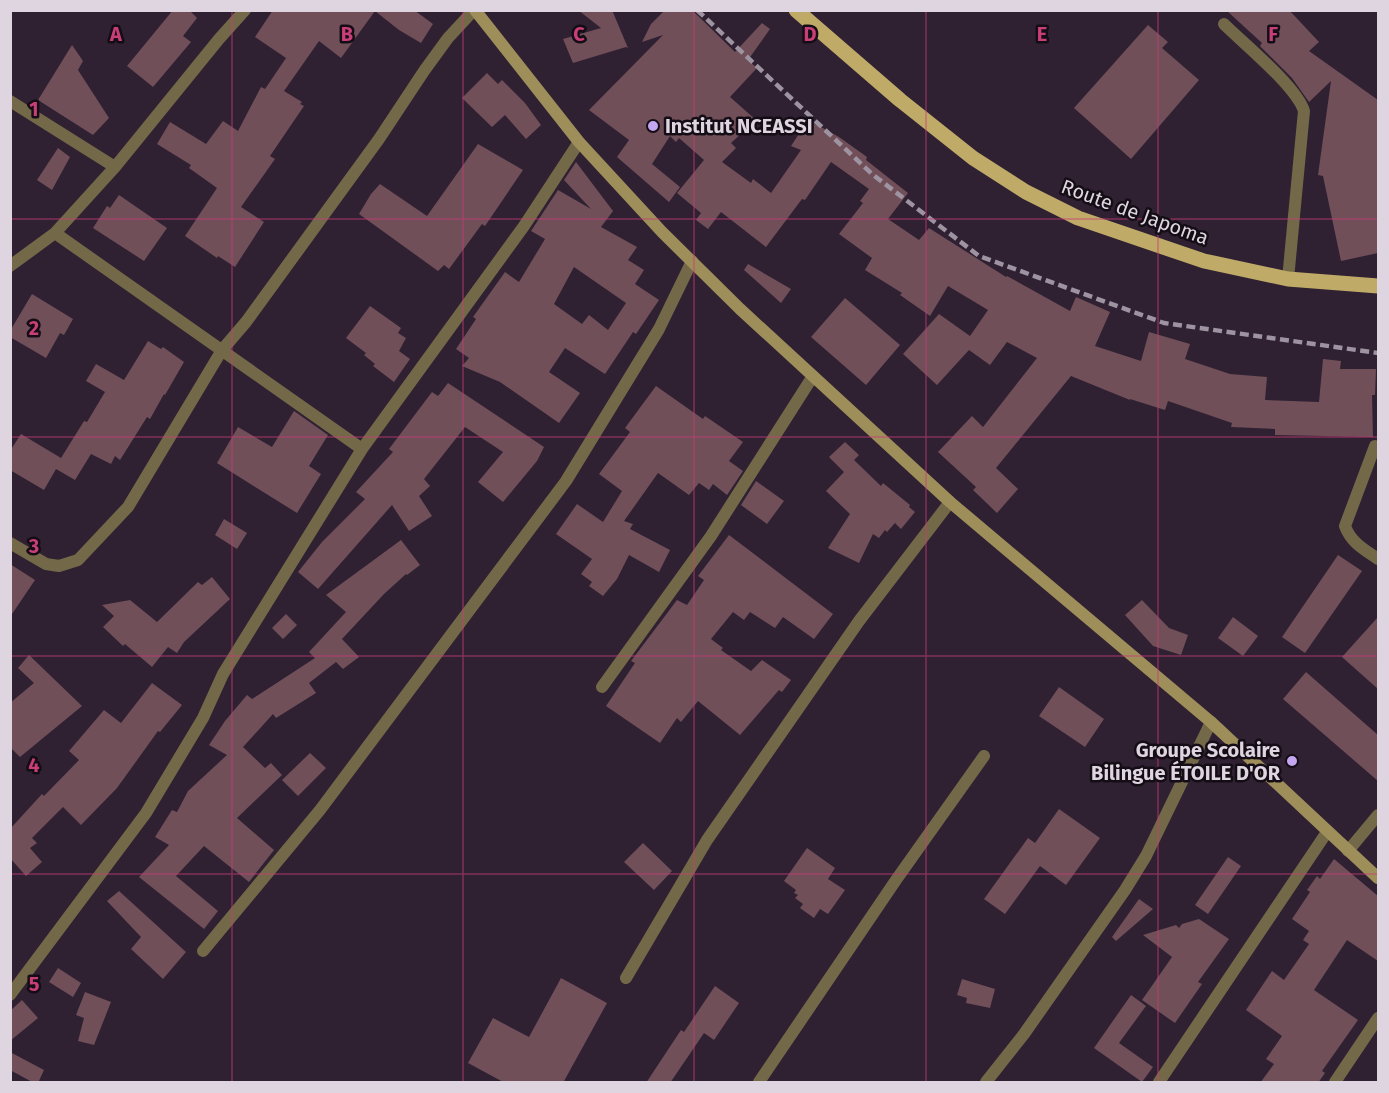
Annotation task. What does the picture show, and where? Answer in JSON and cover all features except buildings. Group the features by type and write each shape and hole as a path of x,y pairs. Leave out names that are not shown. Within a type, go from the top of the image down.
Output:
{"main road":[{"path":"474,10 579,142 692,261 950,502 1211,722 1378,878"},
{"name":"Route de Japoma","path":"796,10 900,100 973,158 1026,192 1078,218 1204,261 1288,279 1378,286"}],"street":[{"path":"10,266 55,233 114,168 245,10"},
{"path":"10,543 46,564 59,566 78,560 128,507 222,350 246,322 379,139 448,38 474,10"},
{"path":"1224,24 1282,81 1302,104 1304,111 1288,279"},
{"path":"10,101 114,168"},
{"path":"10,996 146,813 203,718 223,674 362,449 524,226 579,142"},
{"path":"55,233 362,449"},
{"path":"203,951 320,810 566,481 659,329 692,261"},
{"path":"602,687 711,536 813,376"},
{"path":"1375,446 1345,526 1348,536 1356,544 1378,559"},
{"path":"626,978 707,840 859,621 950,502"},
{"path":"986,1083 1024,1035 1136,873 1211,722"},
{"path":"759,1083 896,880 984,756"},
{"path":"1348,851 1378,815"},
{"path":"1159,1083 1327,832"},
{"path":"1335,1083 1378,1018"}],"railway":[{"path":"697,10 872,174 979,256 1164,323 1378,353"}],"place":[{"name":"Institut NCEASSI","path":"653,126"},
{"name":"Groupe Scolaire Bilingue ÉTOILE D'OR","path":"1292,761"}]}
